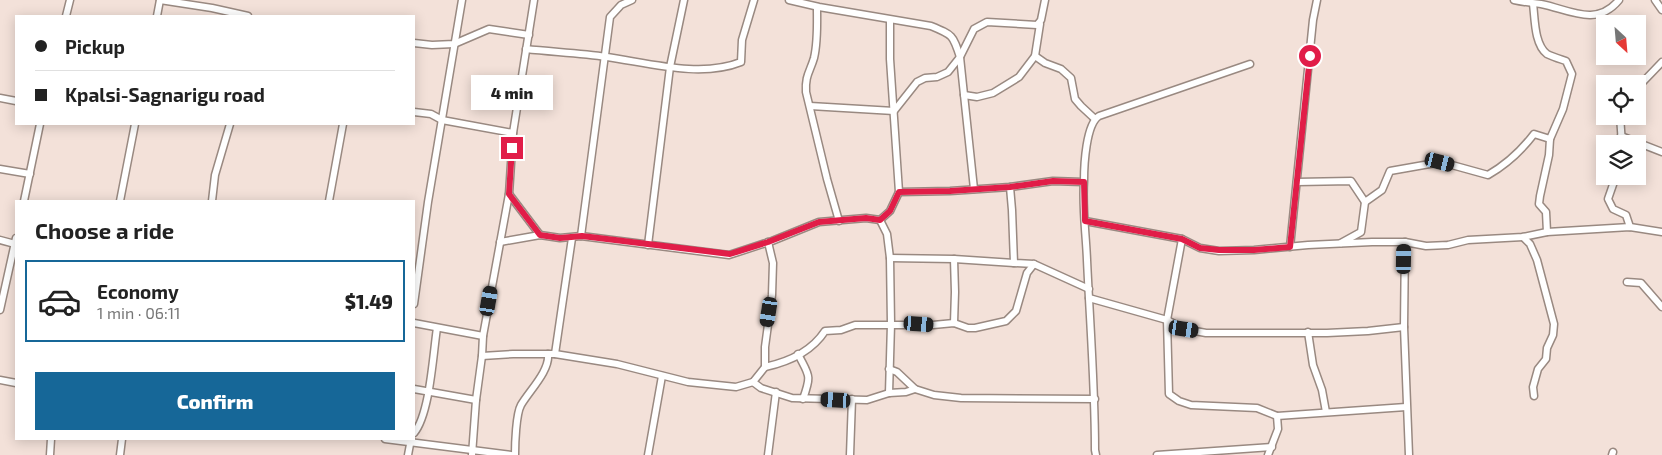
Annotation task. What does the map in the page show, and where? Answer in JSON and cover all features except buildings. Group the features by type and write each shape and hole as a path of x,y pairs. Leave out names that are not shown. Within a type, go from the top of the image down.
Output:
{"street":[{"path":"66,15 70,0"},
{"path":"157,15 160,0 244,15"},
{"path":"415,297 428,202 462,0"},
{"path":"472,453 482,356 482,336 509,194 513,133 534,0"},
{"path":"582,236 610,18 621,5 632,0"},
{"path":"648,245 670,67 684,0"},
{"path":"526,49 606,57 670,67 712,68 729,66 741,62 742,40 754,0"},
{"path":"789,0 931,26 946,32 954,38 960,57 974,189"},
{"path":"964,95 977,97 993,93 1019,77 1035,56 1045,0"},
{"path":"1290,247 1317,0"},
{"path":"1514,0 1541,4 1578,15 1599,14 1614,6 1619,0"},
{"path":"1655,0 1662,10"},
{"path":"1533,4 1536,32 1541,48 1548,54 1566,61 1572,74 1563,109 1550,139 1549,155 1540,196 1539,204 1546,212 1547,232"},
{"path":"819,5 816,45 806,81 827,179 839,221"},
{"path":"880,220 890,211 899,192 890,58 890,20"},
{"path":"894,111 917,82 925,78 944,75 960,57 974,29 987,22 1040,24"},
{"path":"415,43 432,45 454,44 489,29 529,34"},
{"path":"1035,56 1045,63 1061,69 1071,78 1075,99 1095,119"},
{"path":"1646,79 1662,62"},
{"path":"1095,119 1250,64"},
{"path":"0,98 15,101"},
{"path":"810,106 894,111"},
{"path":"415,112 431,114 442,120 513,133"},
{"path":"1095,119 1088,139 1084,182 1096,455"},
{"path":"24,200 40,125"},
{"path":"120,200 135,125"},
{"path":"212,200 215,175 230,125"},
{"path":"329,200 343,125"},
{"path":"1365,202 1382,190 1390,172 1440,162 1488,175 1503,166 1520,151 1534,134 1550,139"},
{"path":"1646,146 1662,152"},
{"path":"0,169 30,174"},
{"path":"899,192 1010,187 1053,181 1084,182"},
{"path":"1297,182 1351,181 1365,202 1361,232 1339,244"},
{"path":"1613,185 1608,199 1613,209 1626,215 1630,227"},
{"path":"1010,187 1014,262"},
{"path":"509,194 540,235"},
{"path":"500,242 540,235 572,238 582,236 730,254 768,242 819,222 866,218 880,220"},
{"path":"880,220 887,234 890,258 889,393"},
{"path":"1085,221 1182,239 1200,248 1219,250 1254,250 1405,242 1426,246 1448,245 1468,240 1523,238 1547,232 1630,227 1662,232"},
{"path":"398,440 472,453 513,455 520,406 546,366 551,354 572,238"},
{"path":"1523,238 1530,244 1537,260 1554,324 1546,359 1538,369 1533,387 1534,396"},
{"path":"1182,239 1166,320 1169,394 1191,406 1257,408 1278,416 1406,407"},
{"path":"0,240 15,241"},
{"path":"482,356 551,354 617,364 688,382 736,387 753,382 765,367 773,263 768,242"},
{"path":"1405,242 1404,327 1409,455"},
{"path":"0,310 15,245"},
{"path":"890,258 954,259 1034,264 1089,289"},
{"path":"954,259 954,323"},
{"path":"765,367 782,363 810,348 820,339 825,331 841,330 855,325 933,325 954,323 968,328 975,328 1006,321 1016,311 1027,273 1034,264"},
{"path":"1627,282 1641,283 1662,307"},
{"path":"1089,298 1166,320 1184,329 1206,333 1368,331 1404,327"},
{"path":"415,323 482,336"},
{"path":"415,431 422,420 437,328"},
{"path":"1308,332 1313,365 1322,390 1326,412"},
{"path":"798,354 806,367 810,381 803,399"},
{"path":"889,369 897,372 915,389 961,398 1095,399"},
{"path":"648,455 662,376"},
{"path":"0,380 15,383"},
{"path":"753,382 761,388 792,398 803,399 874,399 889,393 906,392 915,389"},
{"path":"415,389 476,400"},
{"path":"768,455 776,392"},
{"path":"850,455 852,400"},
{"path":"1268,455 1278,429 1278,416"},
{"path":"50,455 52,440"},
{"path":"120,455 122,440"},
{"path":"408,455 411,441"},
{"path":"1157,455 1272,447"}],"route":[{"path":"512,148 509,194 540,235 560,238 582,236 730,254 746,250 819,222 866,218 880,220 890,211 899,192 1010,187 1053,181 1084,182 1085,221 1182,239 1200,248 1254,250 1290,247 1310,56"}]}
